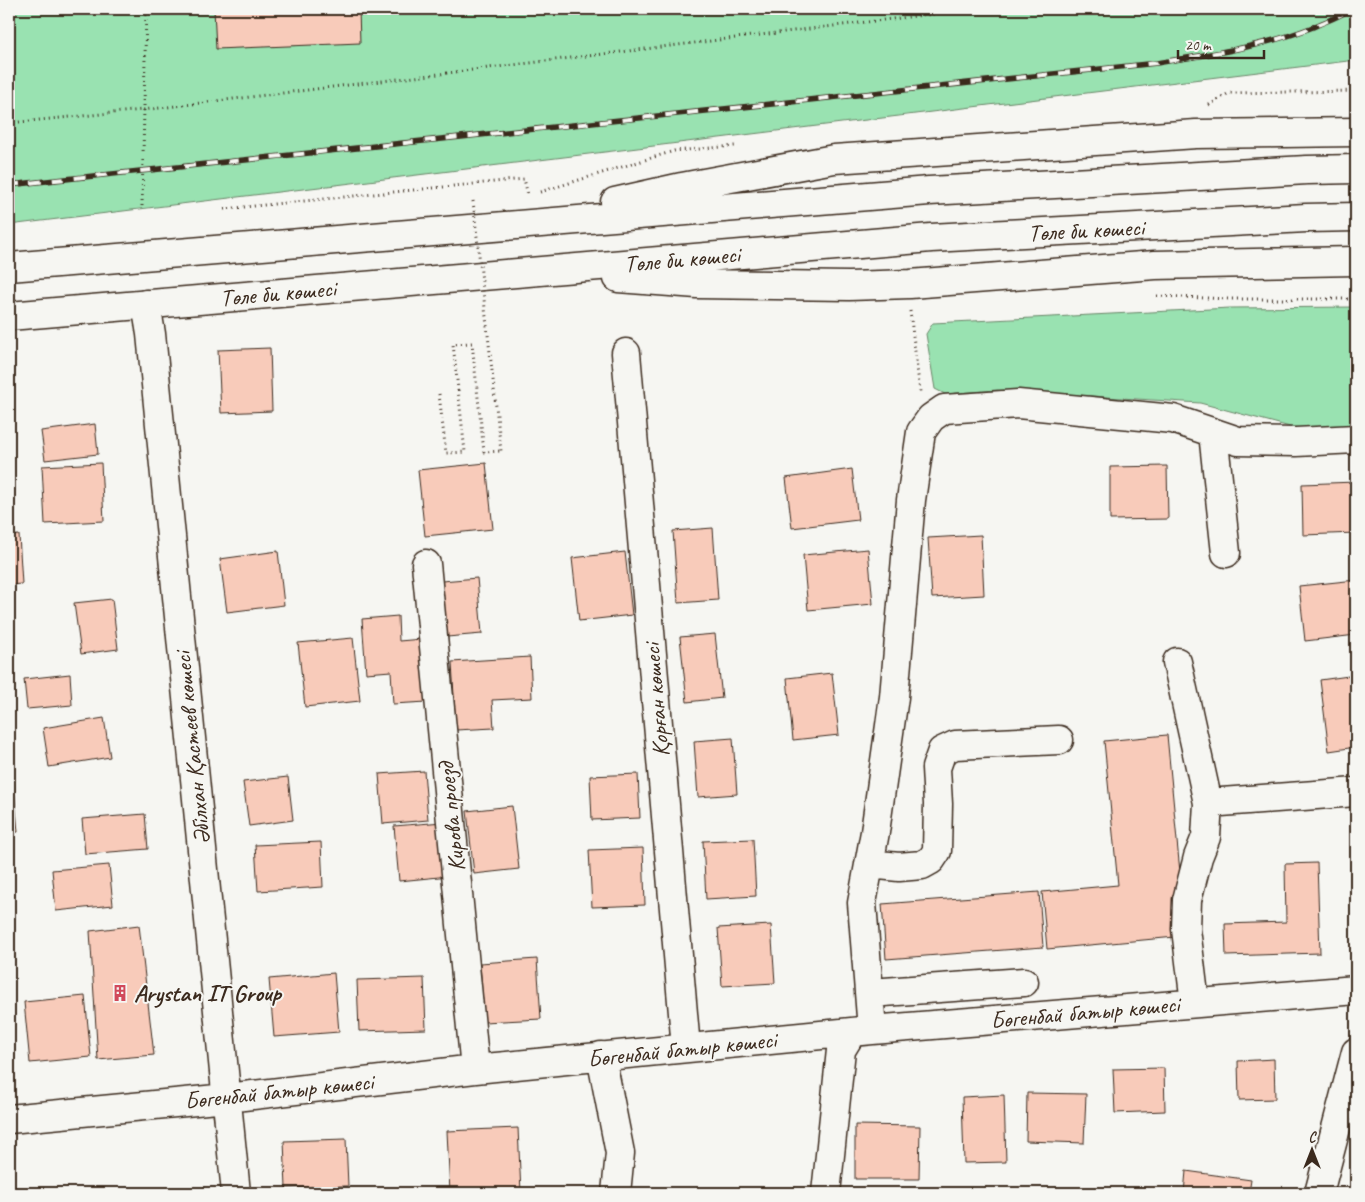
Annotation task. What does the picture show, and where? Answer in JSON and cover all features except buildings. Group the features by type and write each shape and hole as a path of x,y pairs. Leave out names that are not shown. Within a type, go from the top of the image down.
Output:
{"street":[{"path":"525,224 682,187 834,160 1196,134 1356,132"},
{"name":"Төле би көшесі","path":"9,267 929,191 1307,170 1356,169"},
{"name":"Төле би көшесі","path":"9,316 931,238 1306,218 1356,218"},
{"path":"532,271 697,284 849,286 910,284 1155,265 1356,261"},
{"name":"Әбілхан Қастеев көшесі","path":"146,304 151,334 236,1193"},
{"name":"Қорған көшесі","path":"626,353 686,1048"},
{"path":"826,1193 841,1050 862,1031 870,993 862,903 894,697 910,500 921,432 924,427 931,418 944,409 1018,404 1173,419 1238,441 1296,442 1356,438"},
{"path":"1213,432 1226,553"},
{"name":"Кирова проезд","path":"426,564 475,1069"},
{"path":"1177,662 1208,803 1206,837 1198,857 1187,900 1186,929 1195,1003"},
{"path":"869,864 898,867 922,866 931,860 937,851 938,804 936,768 942,751 955,745 1059,740"},
{"path":"1208,803 1356,792"},
{"path":"870,993 1024,982"},
{"name":"Бөгенбай батыр көшесі","path":"9,1119 227,1098 475,1069 862,1031 1356,990"},
{"path":"1319,1193 1356,1052"},
{"path":"602,1056 620,1153 616,1193"}],"path":[{"path":"142,206 146,9"},
{"path":"9,123 143,110 974,9"},
{"path":"1207,106 1229,92 1356,91"},
{"path":"224,209 524,179"},
{"path":"439,394 446,453 465,452 453,344 472,343 484,452 501,451 473,201"},
{"path":"1151,296 1230,299 1356,299"},
{"path":"909,305 924,427"}],"green space":[{"path":"9,9 1356,9 1356,60 9,225"},
{"path":"1356,307 1356,427 1294,428 1200,403 997,390 945,394 935,389 926,334 933,323 1230,308"}],"railway":[{"path":"9,185 1157,63 1275,40 1313,27 1351,9"}],"place":[{"name":"Arystan IT Group","path":"120,993"}]}
